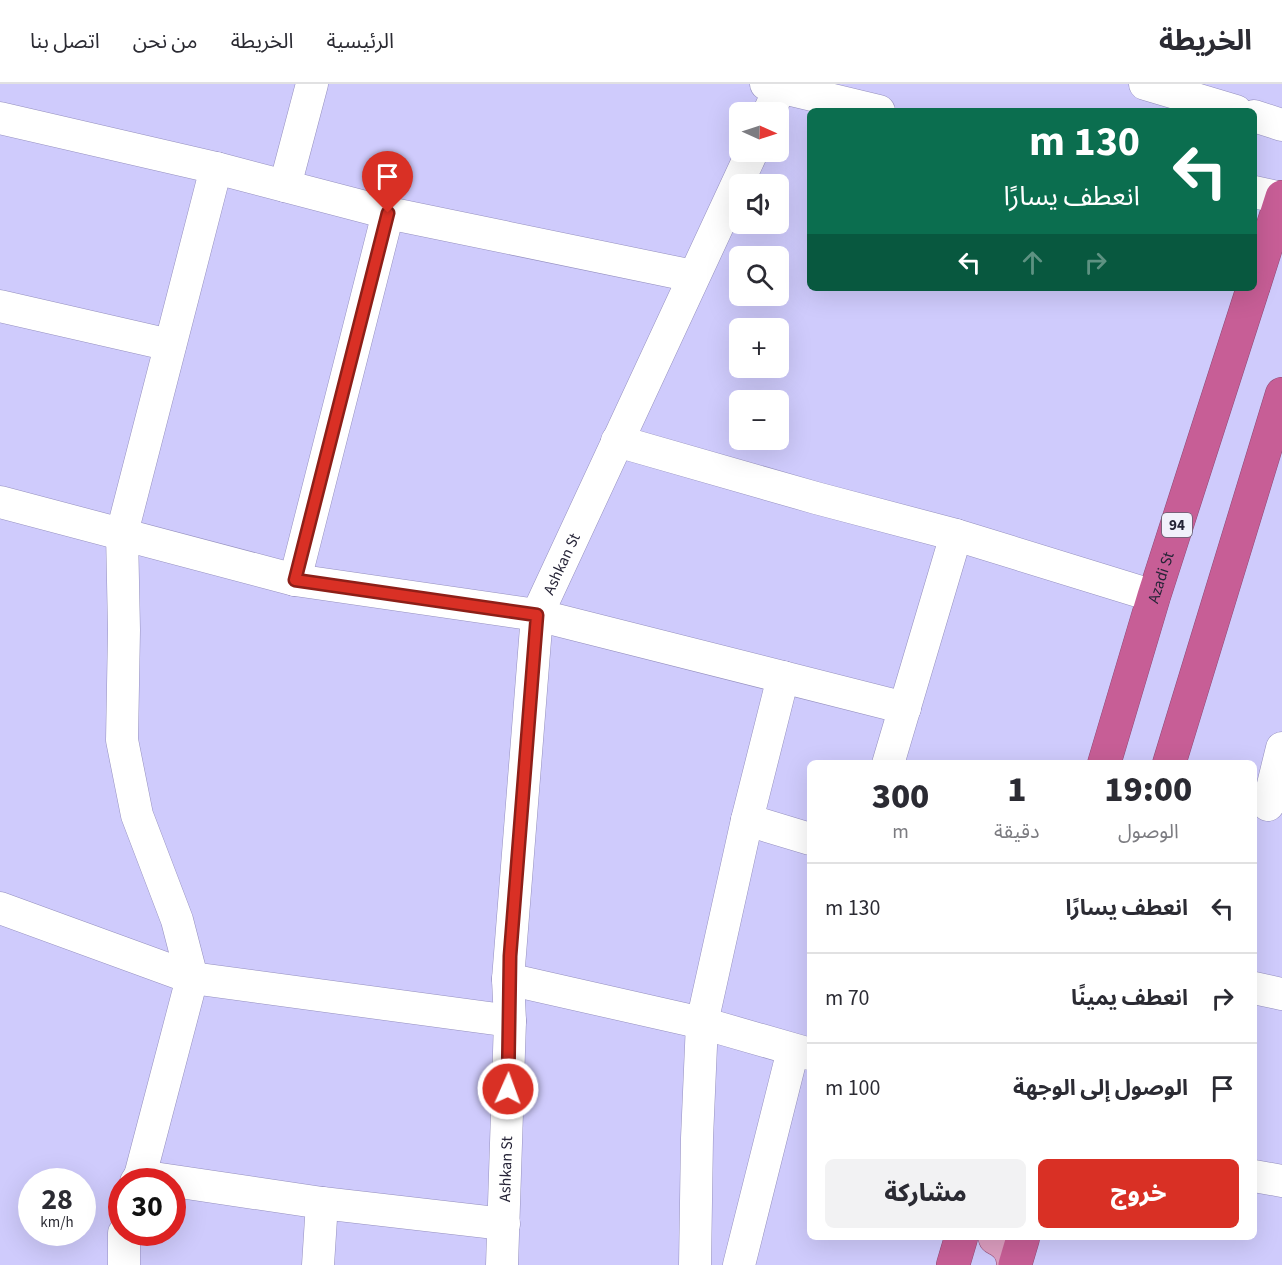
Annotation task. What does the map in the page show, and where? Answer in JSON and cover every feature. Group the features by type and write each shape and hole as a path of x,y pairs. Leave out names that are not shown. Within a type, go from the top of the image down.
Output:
{"highway":[{"name":"Azadi St","path":"1257,274 1282,198"},
{"name":"Azadi St","path":"1105,760 1154,596 1251,291"},
{"path":"1170,760 1282,394"},
{"path":"1014,1265 1022,1240"}],"main road":[{"path":"1001,1240 1009,1249 1014,1265"}],"street":[{"path":"285,186 312,84"},
{"path":"1145,84 1226,108"},
{"path":"772,95 859,108"},
{"path":"1257,117 1282,125"},
{"path":"0,118 216,168 388,213 693,276"},
{"name":"Ashkan St","path":"502,1265 510,1021 508,979 537,615 693,276 748,162"},
{"path":"141,1168 192,978 177,920 137,815 122,740 124,630 122,533 216,168"},
{"path":"1257,193 1282,198"},
{"path":"295,580 388,213"},
{"path":"0,306 170,345"},
{"path":"617,441 956,535 1154,596"},
{"path":"0,502 295,580 537,615 905,708"},
{"path":"889,760 956,535"},
{"path":"696,1265 697,1137 702,1023 747,820 783,677"},
{"path":"1268,805 1282,748"},
{"path":"747,820 807,838"},
{"path":"0,908 192,978 510,1021"},
{"path":"508,979 702,1023 801,1052 739,1265"},
{"path":"1257,989 1282,994"},
{"path":"1257,1177 1282,1181"},
{"path":"186,1185 504,1224"},
{"path":"318,1265 322,1203"},
{"path":"124,1246 124,1265"}],"route":[{"path":"388,213 295,580 537,615 508,979 510,1021 508,1089"}]}
